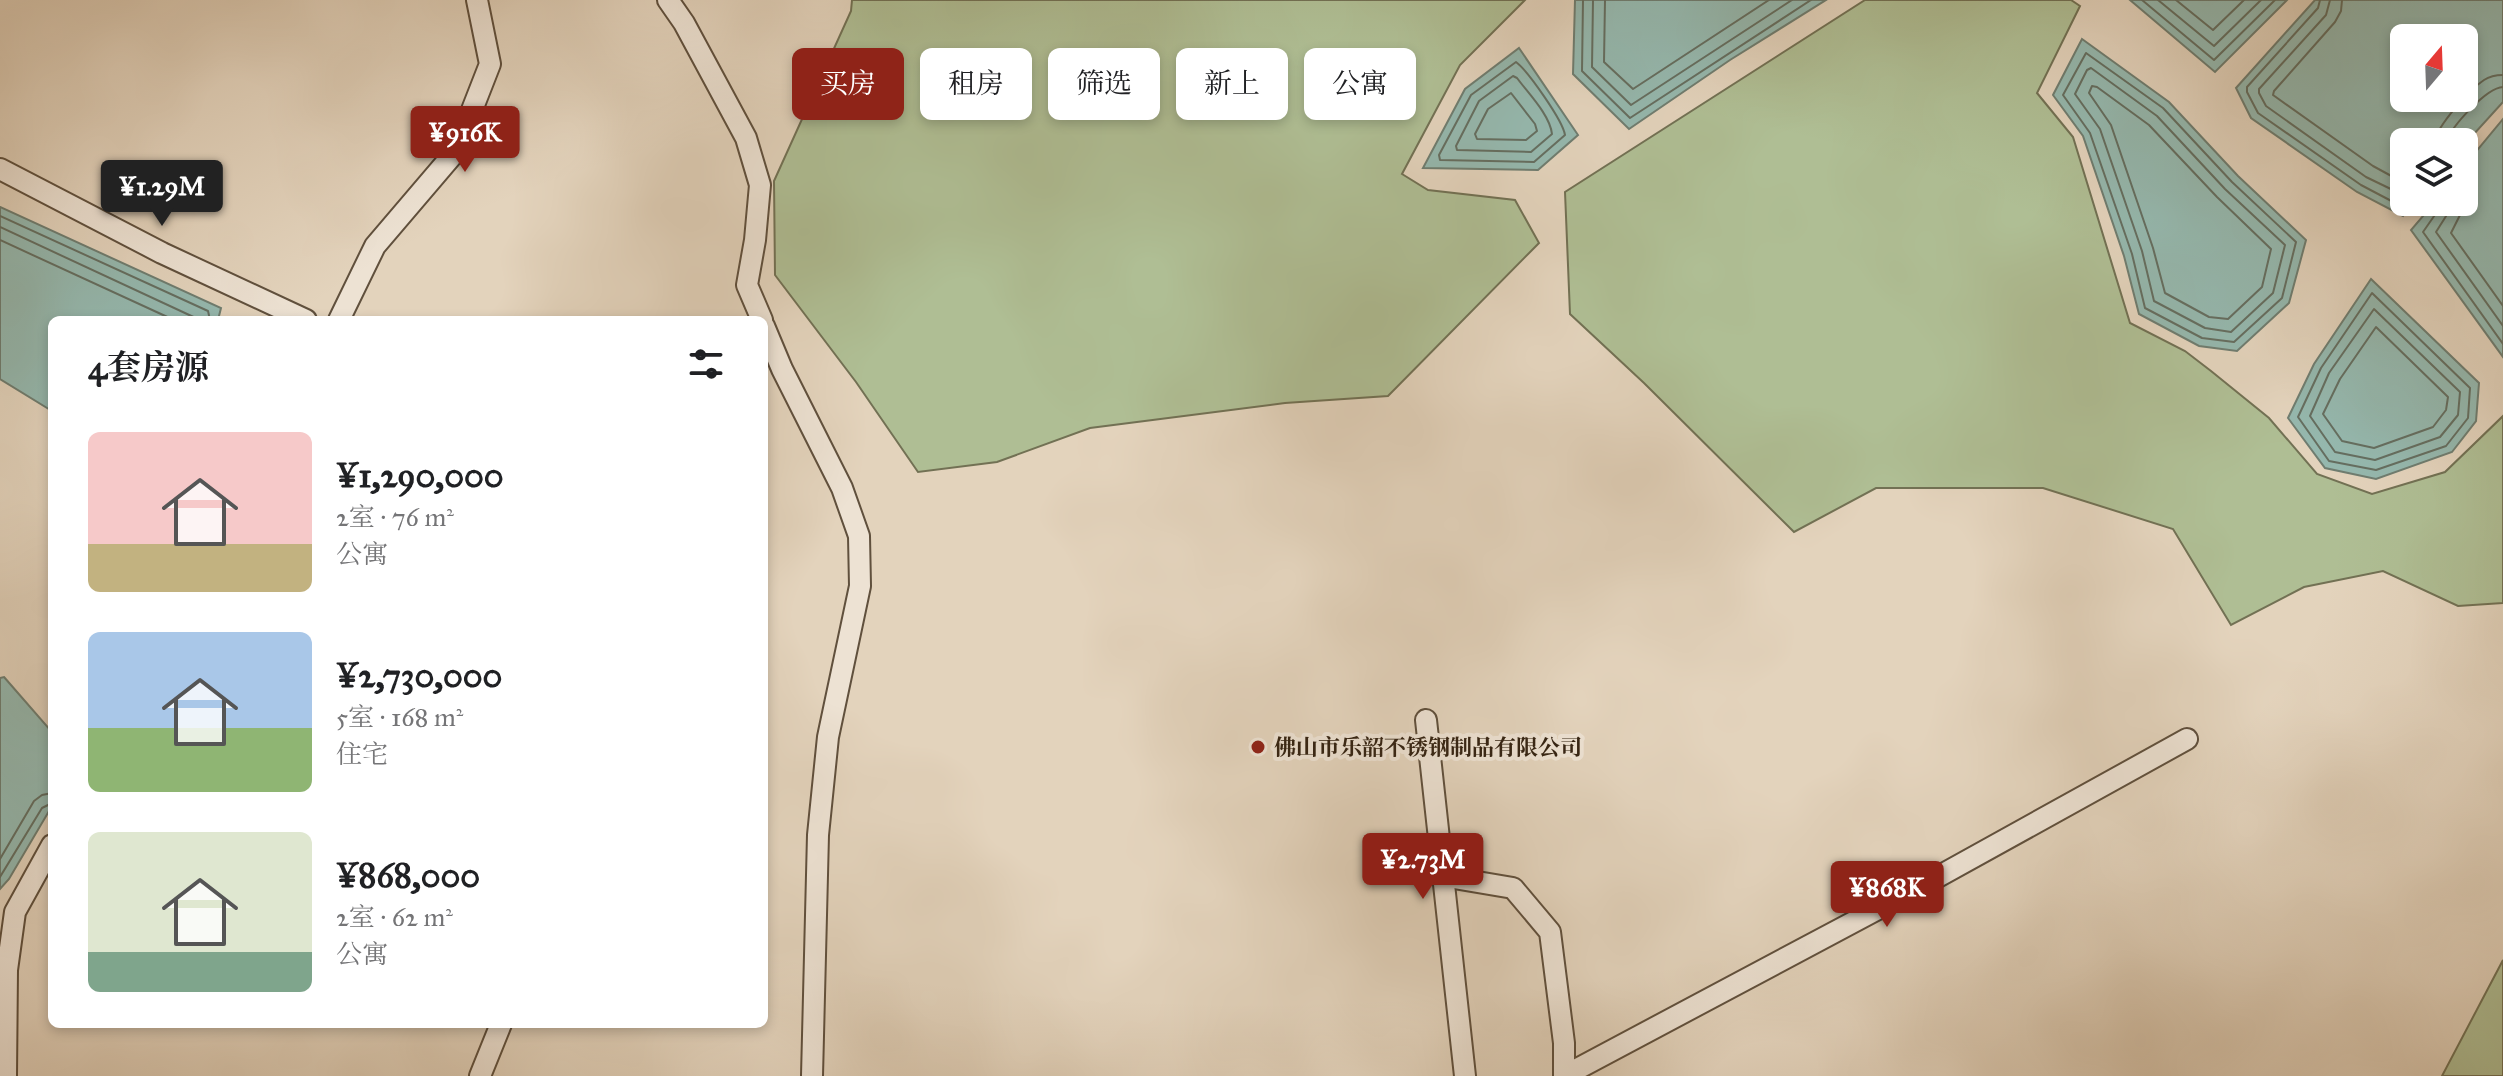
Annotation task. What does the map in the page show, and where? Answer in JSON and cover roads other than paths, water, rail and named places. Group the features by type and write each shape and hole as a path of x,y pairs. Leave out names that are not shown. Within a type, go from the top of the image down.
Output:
{"street":[{"path":"341,316 375,246 456,151 490,64 477,0"},
{"path":"668,0 684,23 746,138 760,185 747,285 760,316"},
{"path":"0,169 162,253 297,316"},
{"path":"768,336 842,488 859,536 860,586 828,737 818,835 812,1076"},
{"path":"1426,720 1465,1076"},
{"path":"1442,876 1513,888 1550,932 1564,1043 1564,1076 1925,884 2187,739"},
{"path":"6,1076 7,970 15,912 48,852"},
{"path":"480,1076 499,1028"}],"water":[{"path":"1575,0 1826,0 1629,129 1573,74"},
{"path":"2130,0 2287,0 2215,72"},
{"path":"2315,0 2503,0 2503,102 2478,130 2390,128 2390,209 2357,192 2251,118 2236,88"},
{"path":"2082,39 2169,102 2238,176 2306,240 2289,303 2237,351 2199,346 2139,314 2124,256 2083,136 2053,95"},
{"path":"1519,48 1578,135 1538,170 1423,168 1465,89"},
{"path":"2503,119 2503,357 2411,230 2423,216 2478,216 2478,149"},
{"path":"0,207 221,308 219,316 48,316 48,409 0,379"},
{"path":"2371,279 2479,383 2476,421 2452,452 2376,479 2325,468 2288,418 2314,364"},
{"path":"4,677 48,727 48,813 0,889 0,678"}],"place":[{"name":"佛山市乐韶不锈钢制品有限公司","path":"1258,747"}]}
